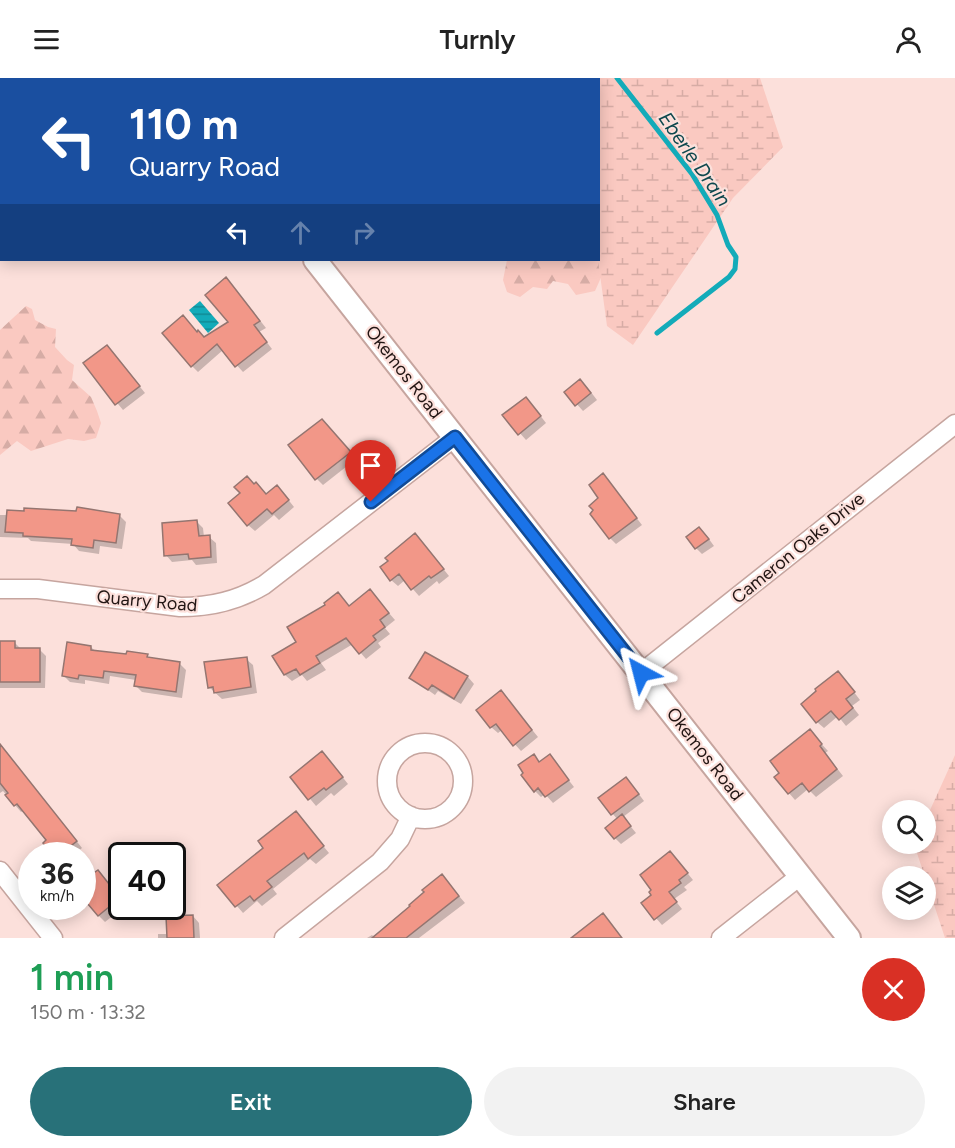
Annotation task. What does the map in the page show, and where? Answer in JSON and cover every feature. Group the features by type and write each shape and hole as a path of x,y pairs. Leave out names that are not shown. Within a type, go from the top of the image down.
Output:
{"street":[{"name":"Okemos Road","path":"316,261 849,938"},
{"name":"Cameron Oaks Drive","path":"641,673 955,424"},
{"name":"Quarry Road","path":"0,589 38,589 180,607 200,607 235,600 264,585 455,437"},
{"path":"430,743 440,746 448,751 460,766 463,785 460,795 455,803 440,816 430,818 411,816 395,804 390,795 388,776 390,766 395,758 411,746 430,743"},
{"path":"284,938 380,862 400,839 411,816"},
{"path":"0,871 53,938"},
{"path":"721,938 800,876"}],"green space":[{"path":"600,78 760,78 783,147 733,198 633,345 607,326 598,261 600,261"},
{"path":"507,261 598,261 603,273 595,291 576,295 568,284 553,281 547,289 533,287 520,297 507,292 503,280"},
{"path":"26,306 32,309 35,320 56,329 55,347 74,365 72,380 91,397 101,423 96,438 84,441 68,439 31,451 17,441 0,455 0,330"},
{"path":"955,755 955,938 945,938 936,911 936,866 921,866 917,854 936,854 935,800"}],"water":[{"path":"200,301 219,323 208,333 189,310"}],"building":[{"path":"226,277 260,321 254,325 267,342 235,367 217,344 191,367 162,333 183,315 204,337 228,322 205,295"},
{"path":"107,345 140,386 115,405 83,363"},
{"path":"580,379 591,393 575,406 564,392"},
{"path":"526,397 541,416 518,435 502,415"},
{"path":"322,419 351,452 315,480 288,445"},
{"path":"603,473 637,518 609,539 590,514 593,510 589,506 598,498 589,485"},
{"path":"247,476 254,484 256,482 266,494 277,485 289,500 272,514 267,509 247,526 228,503 240,493 234,487"},
{"path":"77,507 120,514 116,543 94,540 93,548 71,545 72,539 23,536 23,533 5,532 7,510 24,511 24,508 76,511"},
{"path":"197,520 199,536 210,535 211,557 189,559 188,554 164,556 162,523"},
{"path":"699,527 709,539 695,549 686,537"},
{"path":"415,533 444,569 431,578 429,576 411,590 399,574 390,581 380,567 388,561 385,558"},
{"path":"370,589 389,613 380,620 385,627 373,636 376,640 359,654 346,638 316,656 320,663 300,675 296,669 284,675 272,656 296,642 287,627 325,605 324,603 338,592 349,606"},
{"path":"0,641 15,641 15,648 40,648 40,682 0,682"},
{"path":"67,642 91,646 91,650 126,654 127,651 148,654 147,657 180,662 176,692 134,686 136,675 104,671 103,678 79,675 78,679 62,676"},
{"path":"425,652 468,676 454,699 432,685 428,690 409,678"},
{"path":"247,657 251,687 214,693 213,687 208,688 204,662"},
{"path":"838,671 855,692 846,699 853,708 839,720 831,711 816,723 801,704 816,691 815,689"},
{"path":"501,690 532,730 513,746 496,724 490,728 476,710"},
{"path":"810,729 837,769 809,792 802,783 788,794 774,777 779,773 770,761"},
{"path":"0,744 77,841 44,842 46,840 17,804 14,806 5,795 8,793 0,783"},
{"path":"322,751 343,777 308,800 290,777"},
{"path":"534,754 539,762 550,754 569,780 545,797 538,788 534,792 521,775 523,773 518,765"},
{"path":"626,777 639,794 611,815 598,798"},
{"path":"296,811 324,846 308,859 304,853 267,881 272,887 254,901 250,896 235,907 217,885 263,848 258,841"},
{"path":"622,814 631,826 614,839 605,828"},
{"path":"670,851 688,873 679,880 681,883 669,892 677,902 654,920 641,903 651,895 649,892 651,890 640,875"},
{"path":"98,870 108,883 108,908 98,916 96,914 96,871"},
{"path":"442,874 459,896 406,938 372,938 410,906 424,892 422,890"},
{"path":"603,913 622,938 571,938"},
{"path":"186,915 193,915 194,938 167,938 166,920 186,920"}],"waterway":[{"name":"Eberle Drain","path":"617,78 692,174 717,215 728,245 736,257 735,269 729,277 657,333"}],"route":[{"path":"371,502 455,437 641,673"}]}
